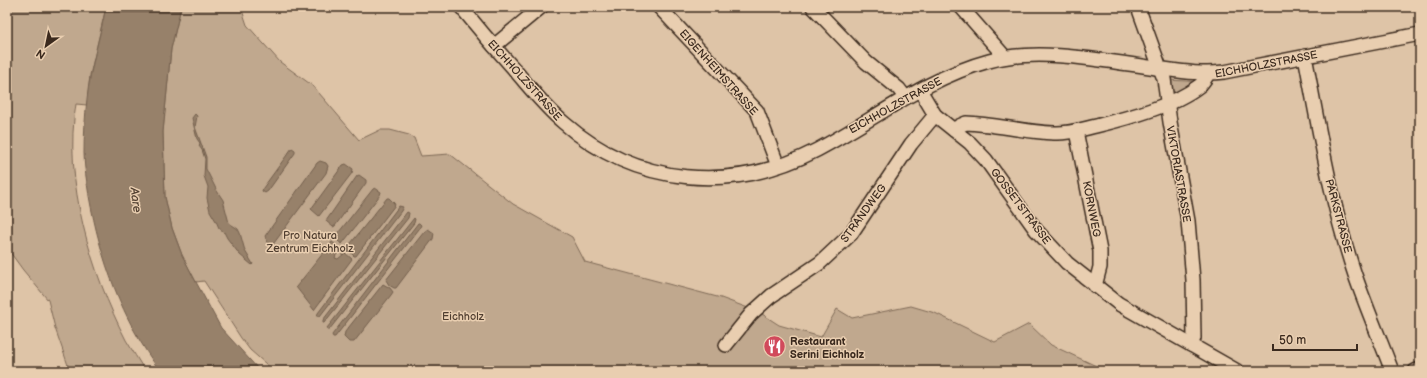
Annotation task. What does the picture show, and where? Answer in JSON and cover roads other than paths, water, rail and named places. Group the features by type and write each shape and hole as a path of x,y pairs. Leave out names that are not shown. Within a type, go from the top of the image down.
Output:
{"street":[{"name":"EICHHOLZSTRASSE","path":"461,7 539,99 564,123 592,145 631,165 664,174 690,178 726,177 746,174 778,166 822,147 905,97 972,66 1005,57 1044,56 1089,58 1182,72 1208,74 1420,34"},
{"path":"494,46 541,7"},
{"name":"EIGENHEIMSTRASSE","path":"659,7 757,111 778,166"},
{"path":"813,7 866,62 898,89 905,97"},
{"path":"961,7 1005,57"},
{"name":"VIKTORIASTRASSE","path":"1138,7 1164,79 1188,221 1193,280 1194,338 1191,345"},
{"name":"PARKSTRASSE","path":"1305,56 1318,130 1341,225 1355,275 1392,371"},
{"path":"954,130 966,123 1055,133 1076,131 1120,120 1167,103 1198,87 1203,83 1208,74"},
{"name":"GOSSETSTRASSE","path":"920,90 935,115 970,143 986,160 1036,230 1067,263 1119,304 1237,371"},
{"name":"STRANDWEG","path":"726,345 751,314 771,296 820,263 847,238 911,144 935,115"},
{"name":"KORNWEG","path":"1076,131 1100,251 1100,267 1095,286"},
{"path":"1415,371 1420,369"}],"water":[{"name":"Aare","path":"106,7 181,7 171,49 163,132 165,197 172,228 182,255 221,328 260,371 160,371 134,331 114,288 99,242 89,196 84,159 88,87"},
{"path":"195,114 197,116 195,127 206,157 206,169 223,200 229,223 238,229 240,233 245,251 253,264 252,265 240,255 224,232 219,228 210,211 207,198 208,187 204,176 205,159 199,146 200,143 197,139 192,118"},
{"path":"292,148 295,150 295,153 265,193 262,191 263,188"},
{"path":"320,161 326,163 328,166 326,173 270,247 265,236 317,163"},
{"path":"346,164 353,169 352,173 319,216 311,209 343,165"},
{"path":"359,175 366,180 366,183 333,227 326,221"},
{"path":"375,188 381,192 380,195 342,244 335,239 335,237"},
{"path":"387,198 389,198 395,205 356,256 354,256 347,248"},
{"path":"399,206 403,207 401,211 320,316 317,316 318,313"},
{"path":"407,212 409,213 408,218 323,323 323,320"},
{"path":"414,218 414,223 329,330 327,330 327,328"},
{"path":"418,223 421,225 419,229 335,337 333,337 332,335"},
{"path":"428,229 434,233 433,239 396,288 389,285 386,280"},
{"path":"332,242 339,247 335,258 338,259 345,253 352,259 314,310 296,287"},
{"path":"383,284 390,288 393,292 354,342 349,342 344,337 345,332"}],"place":[{"name":"Restaurant Serini Eichholz","path":"774,347"}],"park label":[{"name":"Pro Natura Zentrum Eichholz","path":"310,241"},
{"name":"Eichholz","path":"463,316"}]}
